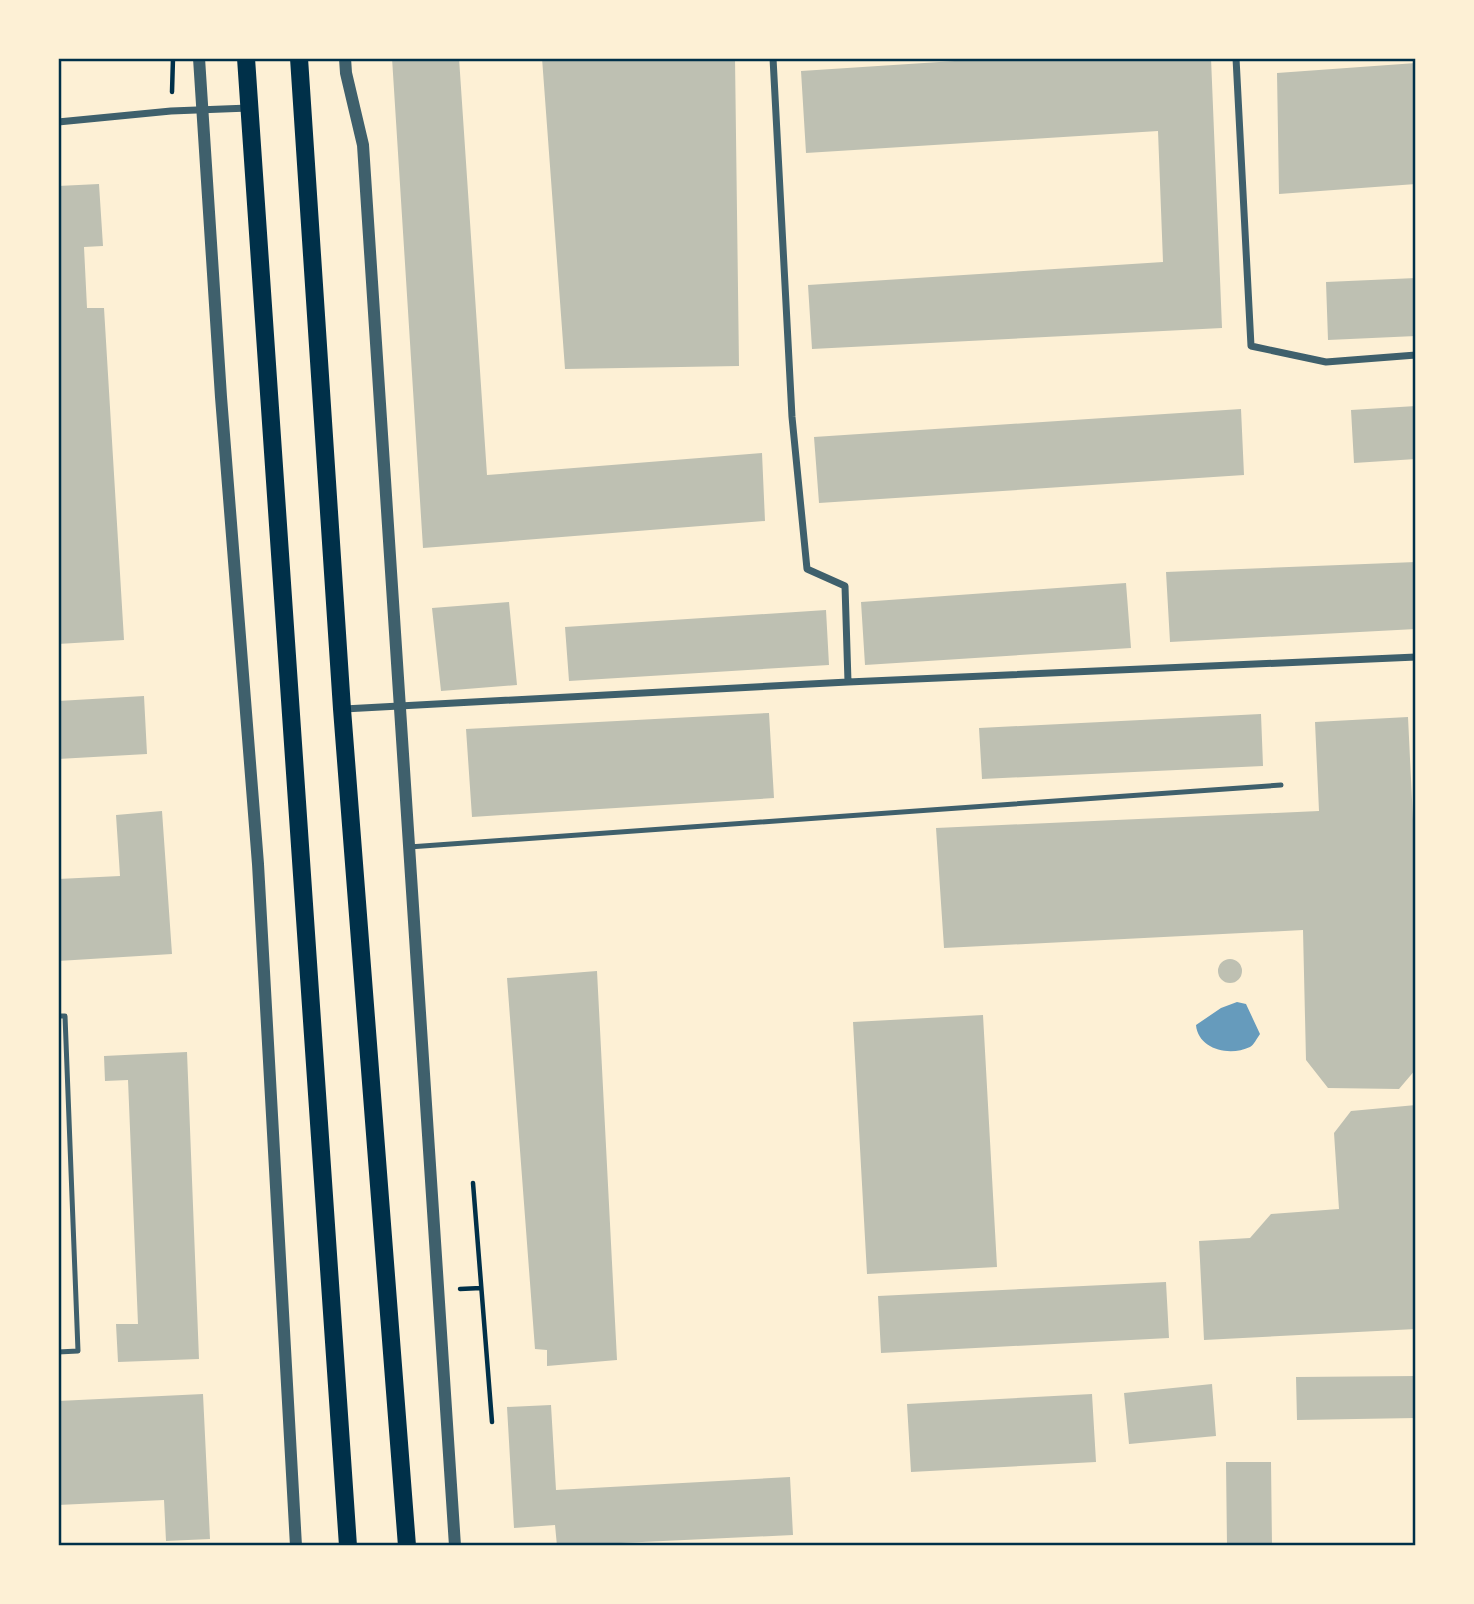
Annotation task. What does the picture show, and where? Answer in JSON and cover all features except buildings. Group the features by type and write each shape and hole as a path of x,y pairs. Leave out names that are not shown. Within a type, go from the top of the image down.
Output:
{"main road":[{"path":"246,58 348,1546"},
{"path":"299,58 342,709 407,1546"}],"street":[{"path":"199,58 221,397 258,864 296,1546"},
{"path":"345,58 346,74 363,145 454,1546"},
{"path":"773,58 792,416 807,569 845,586 848,682"},
{"path":"1236,58 1251,346 1326,362 1416,355"},
{"path":"58,122 250,108"},
{"path":"342,709 848,682 1416,657"}],"lane":[{"path":"409,847 1281,785"},
{"path":"58,1016 65,1016 78,1351 58,1352"}],"path":[{"path":"173,58 174,68"},
{"path":"473,1183 492,1422"}],"water":[{"path":"1237,1002 1246,1004 1260,1034 1250,1047 1242,1050 1224,1051 1208,1045 1202,1040 1196,1025 1221,1008"}]}
